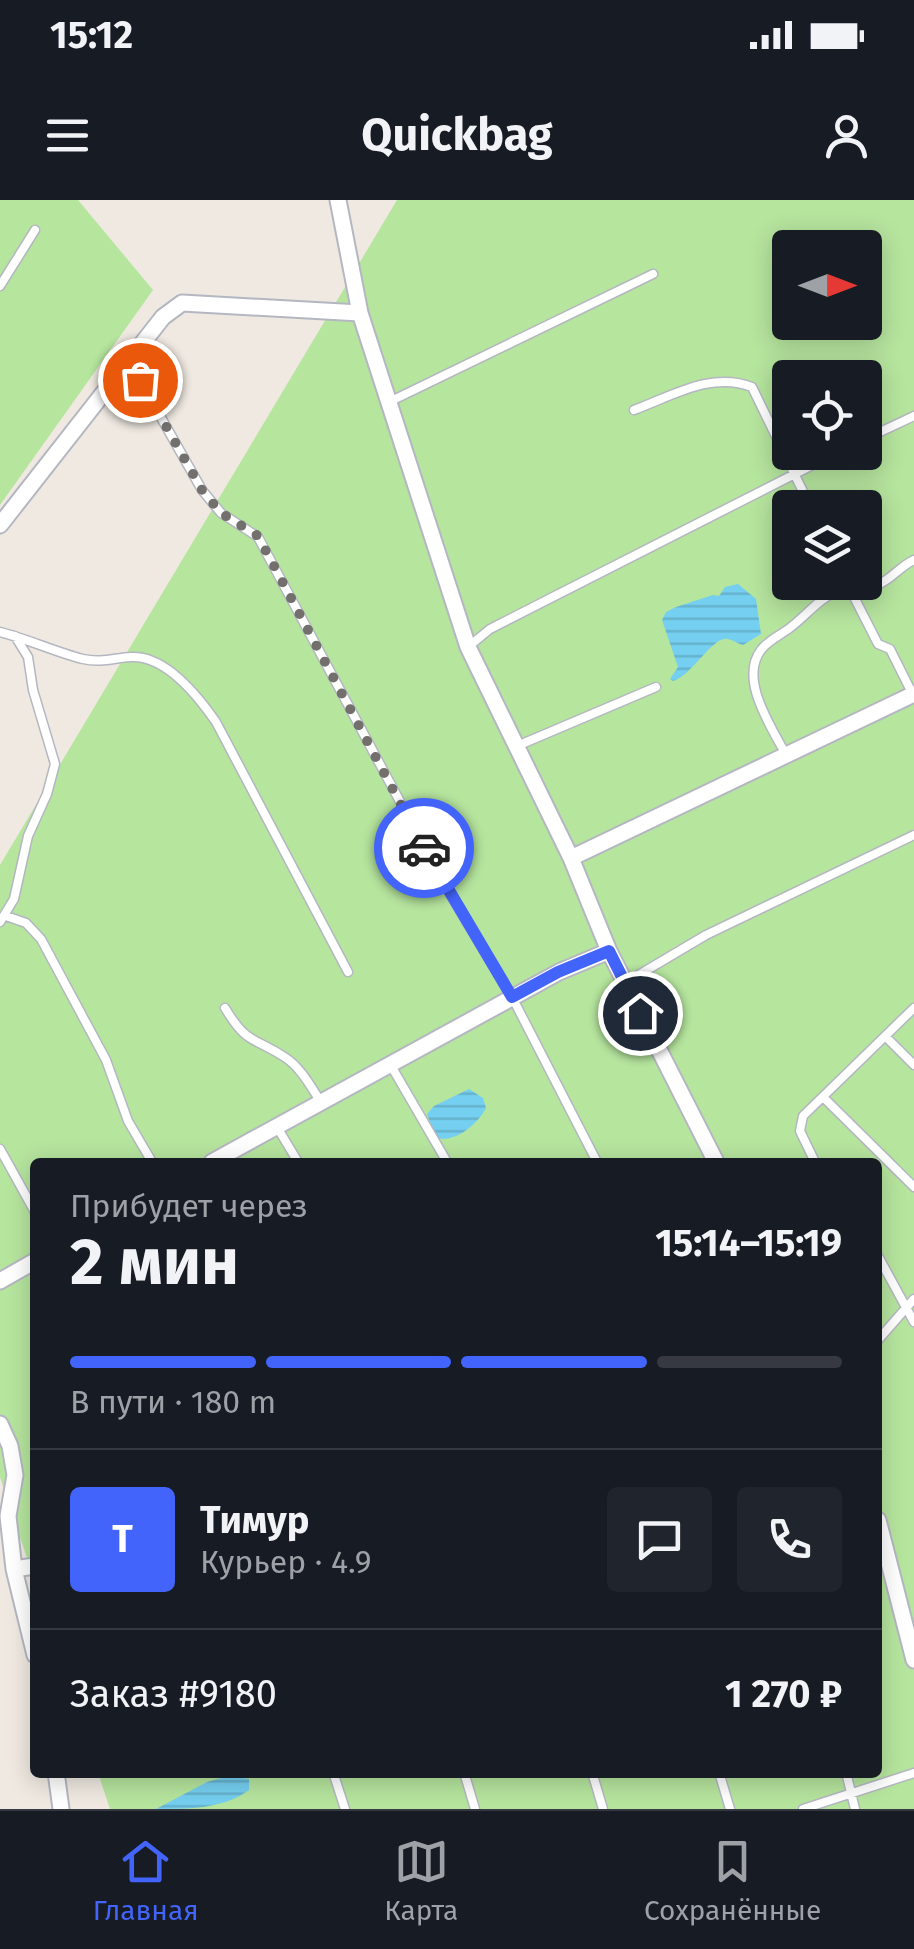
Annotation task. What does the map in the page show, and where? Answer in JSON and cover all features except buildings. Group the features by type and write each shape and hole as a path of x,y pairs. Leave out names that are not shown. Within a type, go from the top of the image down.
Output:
{"street":[{"path":"338,200 360,313 468,647 571,858 609,951 714,1158"},
{"path":"0,525 163,317 182,303 360,313"},
{"path":"571,858 914,694"},
{"path":"219,1158 558,972 609,951"},
{"path":"0,1281 30,1264"},
{"path":"0,1424 10,1446 16,1476 8,1516 14,1570 30,1635"},
{"path":"882,1533 910,1626 914,1660"},
{"path":"14,1570 30,1567"},
{"path":"57,1778 61,1809"}],"lane":[{"path":"0,286 35,230"},
{"path":"389,402 653,274"},
{"path":"129,361 202,490 221,513 258,536 448,891 512,997 596,1158"},
{"path":"634,410 718,380 752,387 804,490"},
{"path":"882,432 914,416"},
{"path":"468,647 490,629 800,470"},
{"path":"882,581 914,560"},
{"path":"787,757 763,712 754,682 754,664 768,642 796,623 819,600"},
{"path":"855,600 878,644 890,649 914,694"},
{"path":"0,632 84,659 103,662 133,656 152,660 198,695 348,972"},
{"path":"15,636 28,658 33,690 55,764 48,794 28,836 14,899 3,919 26,922 41,939 106,1060 128,1122 150,1158"},
{"path":"517,746 656,687"},
{"path":"625,983 706,934 914,835"},
{"path":"225,1008 240,1033 286,1058 298,1069 321,1102"},
{"path":"814,1158 800,1131 803,1116 914,1008"},
{"path":"886,1036 914,1065"},
{"path":"390,1064 445,1158"},
{"path":"822,1097 914,1186"},
{"path":"277,1127 296,1158"},
{"path":"0,1149 30,1203"},
{"path":"882,1263 914,1322"},
{"path":"882,1335 914,1299"},
{"path":"803,1809 914,1772"},
{"path":"335,1778 344,1809"},
{"path":"466,1778 476,1809"},
{"path":"594,1778 603,1809"},
{"path":"721,1778 730,1809"},
{"path":"847,1778 856,1809"}],"green space":[{"path":"0,200 78,200 153,290 0,505"},
{"path":"397,200 914,200 914,1809 110,1809 100,1778 882,1778 882,1158 30,1158 30,1567 0,1477 0,865"}],"water":[{"path":"738,584 756,599 761,634 743,645 722,639 688,672 670,679 678,667 662,620 666,612 719,596 725,587"},
{"path":"469,1089 483,1098 486,1108 482,1114 458,1135 436,1138 427,1114 434,1106"},
{"path":"249,1779 249,1790 217,1804 156,1809 207,1782"}],"way so far":[{"path":"140,380 202,490 221,513 258,536 424,848"}],"route":[{"path":"424,848 512,997 609,951 640,1013"}]}
